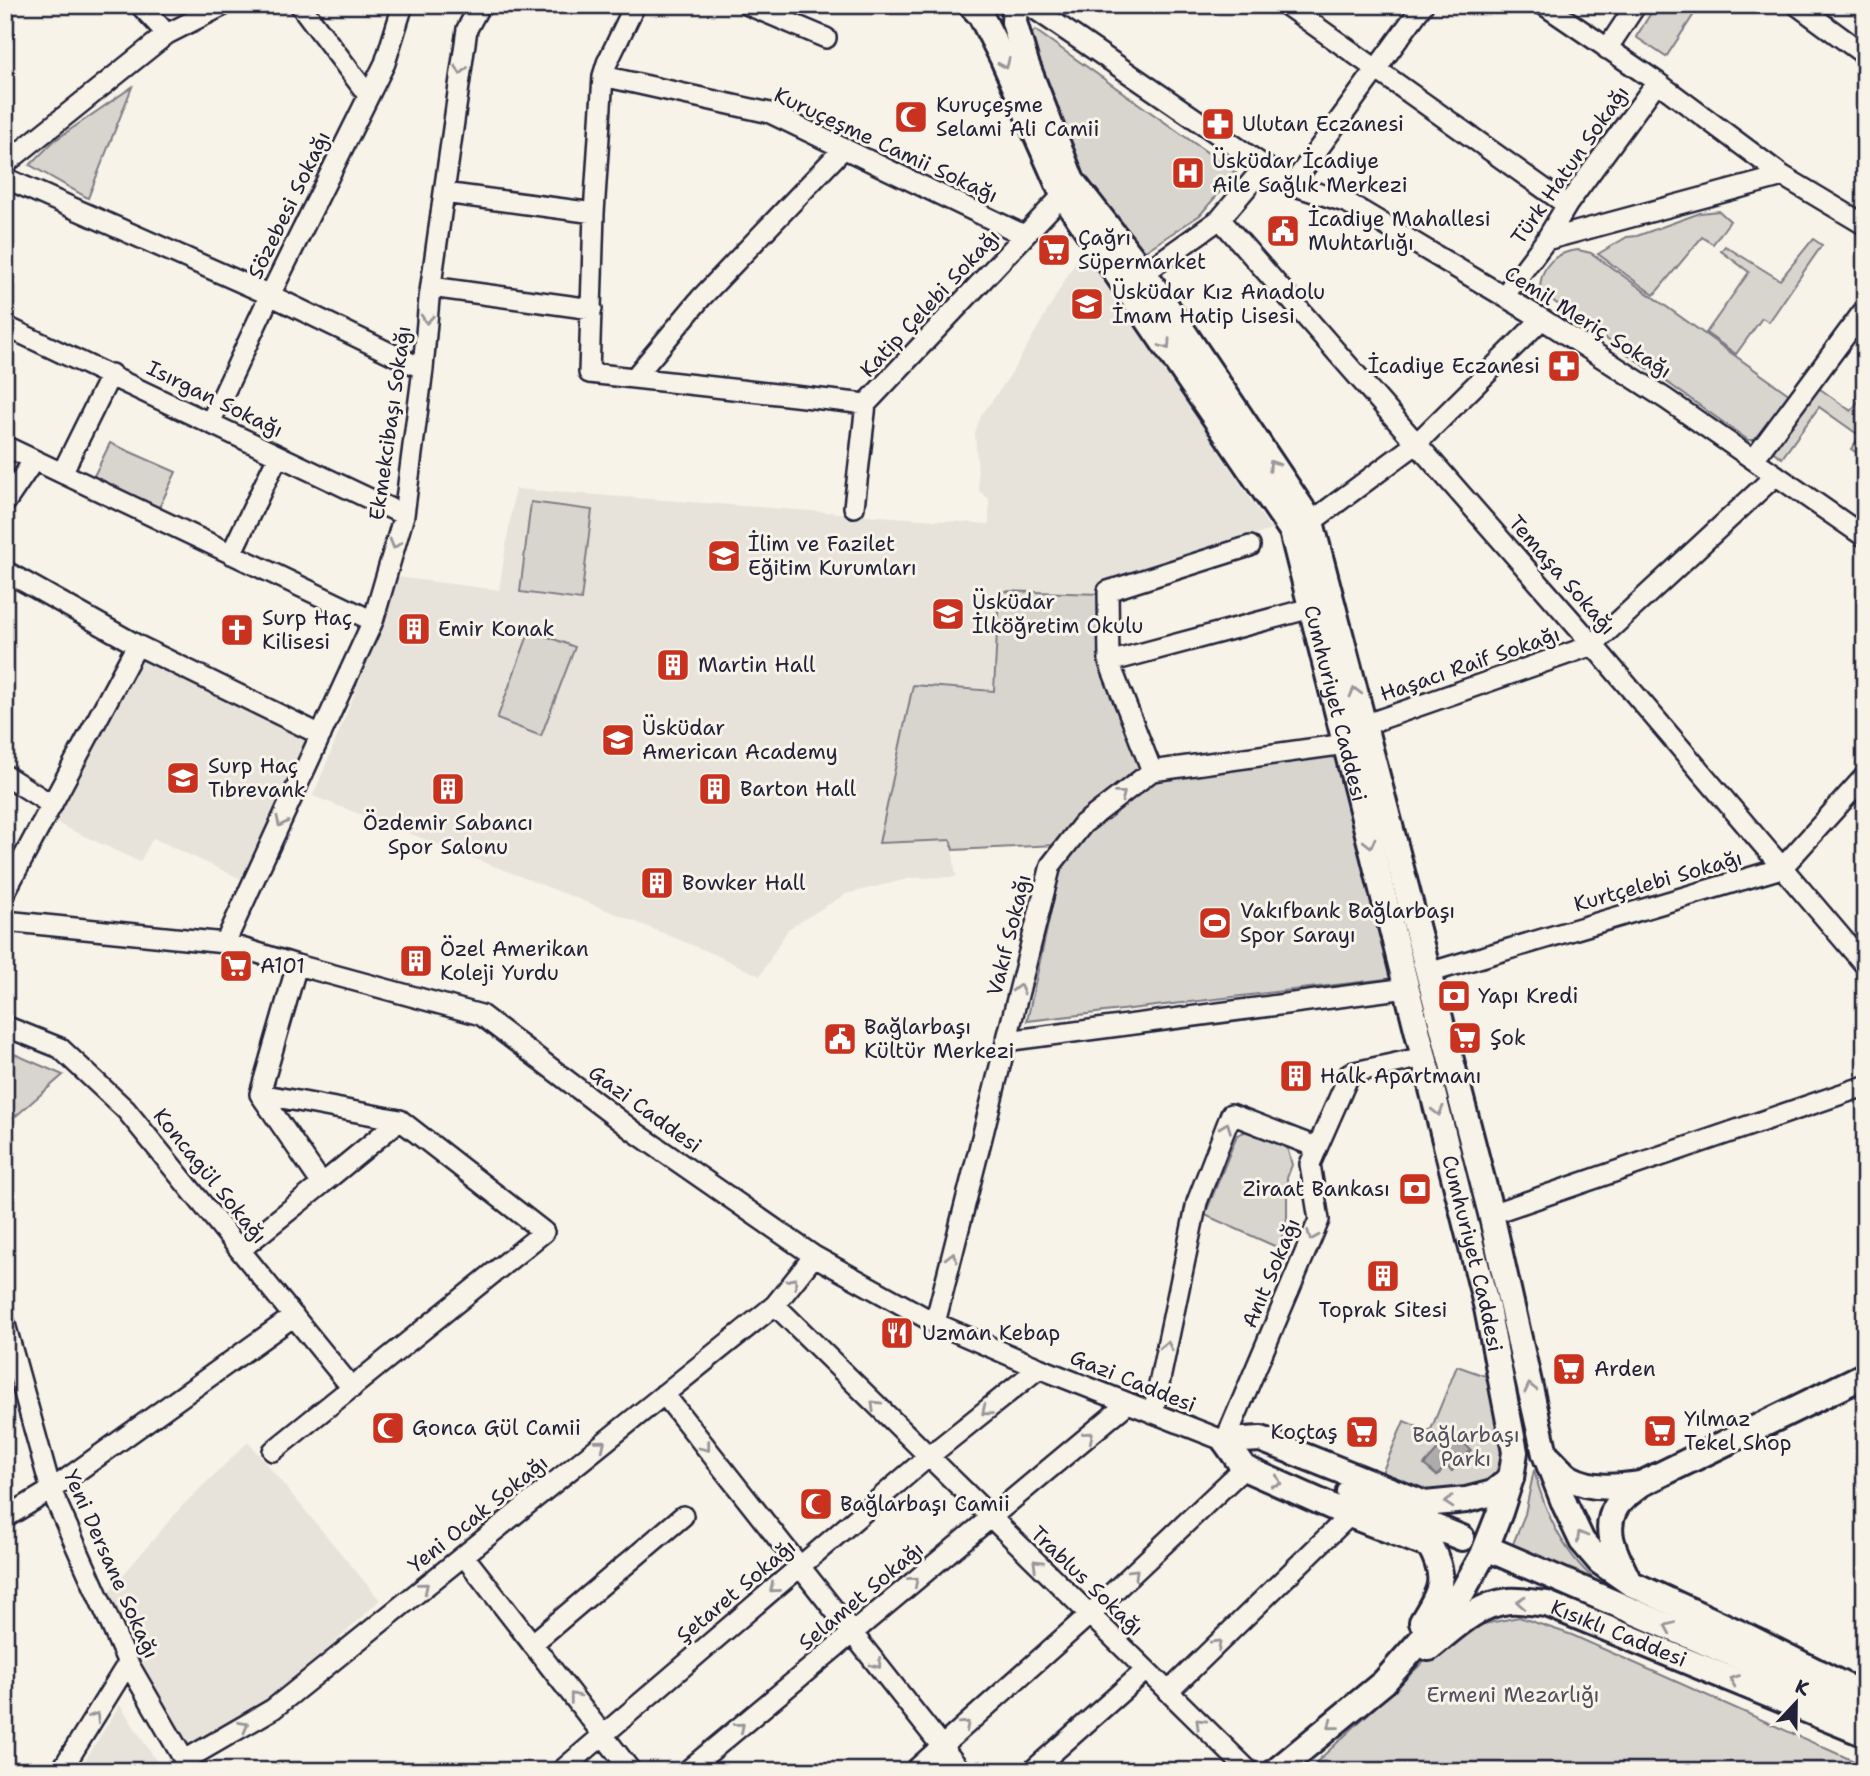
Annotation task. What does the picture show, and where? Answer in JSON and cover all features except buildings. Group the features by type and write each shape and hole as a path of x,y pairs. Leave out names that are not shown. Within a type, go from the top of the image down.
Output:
{"main road":[{"name":"Cumhuriyet Caddesi","path":"971,5 981,16 1068,188 1301,527 1311,608 1359,736 1407,988 1487,1308 1515,1452 1511,1478 1500,1513 1483,1555 1460,1596 1384,1682"},
{"name":"Cumhuriyet Caddesi","path":"1015,5 1014,22 1068,188 1144,272 1301,527 1428,973 1491,1214 1545,1454"},
{"path":"1629,1583 1612,1546 1609,1525 1616,1505 1641,1484 1865,1375"},
{"path":"1225,1441 1261,1439 1425,1504 1466,1500 1493,1493 1511,1478"},
{"path":"1225,1441 1244,1468 1350,1515 1430,1546 1441,1566 1439,1595 1384,1682 1276,1771"},
{"path":"1225,1441 1462,1538"},
{"path":"1545,1454 1569,1478 1610,1488 1641,1484"},
{"path":"1545,1454 1582,1541 1600,1562 1629,1583 1750,1638 1865,1696"},
{"path":"1496,1552 1746,1660 1865,1716"},
{"name":"Kısıklı Caddesi","path":"1384,1682 1471,1615 1491,1605 1510,1601 1548,1604 1865,1734"}],"street":[{"path":"140,5 167,34"},
{"path":"5,164 167,34 224,5"},
{"path":"300,5 368,95"},
{"name":"Sözebesi Sokağı","path":"210,423 385,63 403,5"},
{"name":"Ekmekcibaşı Sokağı","path":"225,943 373,621 404,515 430,287 467,29 480,5"},
{"path":"430,287 592,309 594,213 603,76 635,5"},
{"path":"748,5 826,37"},
{"name":"Cemil Meriç Sokağı","path":"1029,5 1292,185 1348,203 1542,319 1666,399 1865,537"},
{"path":"1286,5 1567,205"},
{"path":"1292,185 1423,5"},
{"name":"Türk Hatun Sokağı","path":"1504,296 1657,82 1544,5"},
{"path":"1607,49 1636,5"},
{"path":"1797,5 1865,55"},
{"name":"Kuruçeşme Camii Sokağı","path":"603,76 770,113 1024,235"},
{"path":"1657,82 1783,176 1865,225"},
{"path":"635,377 701,298 844,148"},
{"path":"1144,272 1220,219 1265,166"},
{"path":"1546,240 1783,176"},
{"path":"5,178 270,295 422,369"},
{"name":"Katip Çelebi Sokağı","path":"592,309 589,373 866,404 1068,188"},
{"path":"444,192 594,213"},
{"name":"Temaşa Sokağı","path":"1220,219 1593,645 1865,965"},
{"path":"1754,459 1865,309"},
{"path":"1301,527 1416,443 1542,319"},
{"name":"Isırgan Sokağı","path":"5,326 404,515"},
{"path":"62,473 111,374"},
{"path":"854,507 866,404"},
{"path":"5,446 373,621"},
{"path":"232,554 278,456"},
{"path":"5,503 34,460"},
{"name":"Haşacı Raif Sokağı","path":"1359,736 1593,645 1776,475"},
{"path":"1152,771 1109,662 1108,591 1250,546"},
{"path":"5,570 137,645 321,735"},
{"path":"1109,662 1311,608"},
{"path":"5,892 137,645"},
{"name":"Vakıf Sokağı","path":"935,1323 1051,865 1083,824 1152,771 1359,736"},
{"path":"5,775 51,805"},
{"path":"1782,868 1865,776"},
{"name":"Kurtçelebi Sokağı","path":"1428,973 1782,868"},
{"name":"Gazi Caddesi","path":"5,921 225,943 481,1015 635,1132 814,1256 935,1323 1039,1368 1225,1441"},
{"path":"260,1094 297,965"},
{"path":"1006,1041 1407,988"},
{"name":"Koncagül Sokağı","path":"5,1026 60,1048 126,1110 352,1388"},
{"name":"Anıt Sokağı","path":"1225,1441 1319,1220 1310,1164 1350,1073 1424,1057"},
{"path":"1491,1214 1865,1086"},
{"path":"260,1094 400,1120 544,1232 273,1451"},
{"path":"260,1094 322,1184"},
{"path":"1153,1413 1197,1202 1231,1114 1316,1147"},
{"path":"240,1250 400,1120"},
{"name":"Yeni Ocak Sokağı","path":"188,1765 273,1709 775,1305 814,1256"},
{"name":"Trablus Sokağı","path":"775,1305 1249,1771"},
{"path":"5,1518 51,1490 294,1316"},
{"name":"Yeni Dersane Sokağı","path":"5,1324 51,1490 128,1663 188,1765"},
{"name":"Şetaret Sokağı","path":"561,1771 928,1457 1039,1368"},
{"path":"664,1394 961,1771"},
{"name":"Selamet Sokağı","path":"687,1771 1128,1403"},
{"path":"914,1771 1089,1615 1244,1468"},
{"path":"1168,1692 1350,1515"},
{"path":"532,1644 683,1517"},
{"path":"464,1556 631,1771"},
{"path":"61,1771 128,1663"},
{"path":"1032,1771 1146,1670"}],"shaded area":[{"path":"1084,247 1271,530 1101,586 1101,594 999,591 994,691 879,843 951,840 956,877 912,878 846,894 788,929 760,976 604,909 313,796 367,663 396,577 499,590 515,489 989,524 989,499 979,491 975,433 981,416 1011,374"},
{"name":"Surp Haç Tıbrevank","path":"140,653 311,736 243,880 153,838 140,862 52,821"},
{"path":"1453,1433 1471,1450 1452,1471 1446,1466 1437,1476 1424,1465"},
{"path":"248,1442 380,1600 268,1705 189,1750 106,1595 181,1507"},
{"path":"120,1705 163,1771 78,1771"}],"green space":[{"path":"1656,5 1700,5 1666,57 1636,37"},
{"path":"1035,30 1236,173 1200,215 1136,257 1085,187 1028,37"},
{"path":"132,87 88,198 30,165 54,141"},
{"path":"1719,211 1730,221 1713,244 1702,237 1654,295 1598,254 1627,237 1637,236 1700,213"},
{"path":"1813,239 1822,245 1769,322 1762,318 1736,354 1706,333 1749,272 1721,251 1725,246 1780,280"},
{"path":"1578,250 1591,253 1790,395 1758,440 1748,440 1545,295 1540,288 1547,266 1557,257"},
{"path":"1816,386 1851,411 1865,392 1865,458 1851,449 1860,436 1819,407 1782,458 1771,450"},
{"path":"110,443 176,472 159,508 93,478"},
{"path":"531,502 592,510 581,600 520,592"},
{"path":"999,591 1101,594 1146,769 1057,845 953,850 951,840 879,843 913,685 994,691"},
{"path":"530,630 575,647 541,736 497,719"},
{"name":"Vakıfbank Bağlarbaşı Spor Sarayı","path":"1340,753 1395,978 1027,1021 1060,869 1088,829 1151,781"},
{"path":"5,1050 63,1075 16,1116 5,1106"},
{"path":"1247,1131 1287,1147 1292,1165 1287,1178 1287,1218 1279,1248 1205,1215 1237,1135"},
{"name":"Bağlarbaşı Parkı","path":"1457,1366 1491,1378 1508,1445 1491,1483 1426,1497 1381,1475 1404,1421 1430,1432"},
{"path":"1534,1470 1549,1515 1573,1556 1599,1583 1635,1606 1509,1554 1525,1514"},
{"name":"Ermeni Mezarlığı","path":"1519,1617 1572,1635 1865,1766 1865,1771 1307,1771 1418,1667 1464,1628"}],"place":[{"name":"Kuruçeşme Selami Ali Camii","path":"911,117"},
{"name":"Ulutan Eczanesi","path":"1218,124"},
{"name":"Üsküdar İcadiye Aile Sağlık Merkezi","path":"1188,173"},
{"name":"İcadiye Mahallesi Muhtarlığı","path":"1283,231"},
{"name":"Çağrı Süpermarket","path":"1054,250"},
{"name":"Üsküdar Kız Anadolu İmam Hatip Lisesi","path":"1087,304"},
{"name":"İcadiye Eczanesi","path":"1564,366"},
{"name":"İlim ve Fazilet Eğitim Kurumları","path":"724,556"},
{"name":"Üsküdar İlköğretim Okulu","path":"948,614"},
{"name":"Emir Konak","path":"414,629"},
{"name":"Surp Haç Kilisesi","path":"237,630"},
{"name":"Martin Hall","path":"673,665"},
{"name":"Üsküdar American Academy","path":"618,740"},
{"name":"Surp Haç Tıbrevank","path":"183,778"},
{"name":"Özdemir Sabancı Spor Salonu","path":"448,789"},
{"name":"Barton Hall","path":"715,789"},
{"name":"Bowker Hall","path":"657,883"},
{"name":"Vakıfbank Bağlarbaşı Spor Sarayı","path":"1215,923"},
{"name":"Özel Amerikan Koleji Yurdu","path":"416,961"},
{"name":"A101","path":"236,966"},
{"name":"Yapı Kredi","path":"1454,996"},
{"name":"Şok","path":"1465,1038"},
{"name":"Bağlarbaşı Kültür Merkezi","path":"840,1039"},
{"name":"Halk Apartmanı","path":"1296,1076"},
{"name":"Ziraat Bankası","path":"1415,1189"},
{"name":"Toprak Sitesi","path":"1383,1276"},
{"name":"Uzman Kebap","path":"897,1333"},
{"name":"Arden","path":"1569,1369"},
{"name":"Gonca Gül Camii","path":"388,1428"},
{"name":"Yılmaz Tekel Shop","path":"1660,1431"},
{"name":"Koçtaş","path":"1362,1432"},
{"name":"Bağlarbaşı Camii","path":"816,1504"}]}
